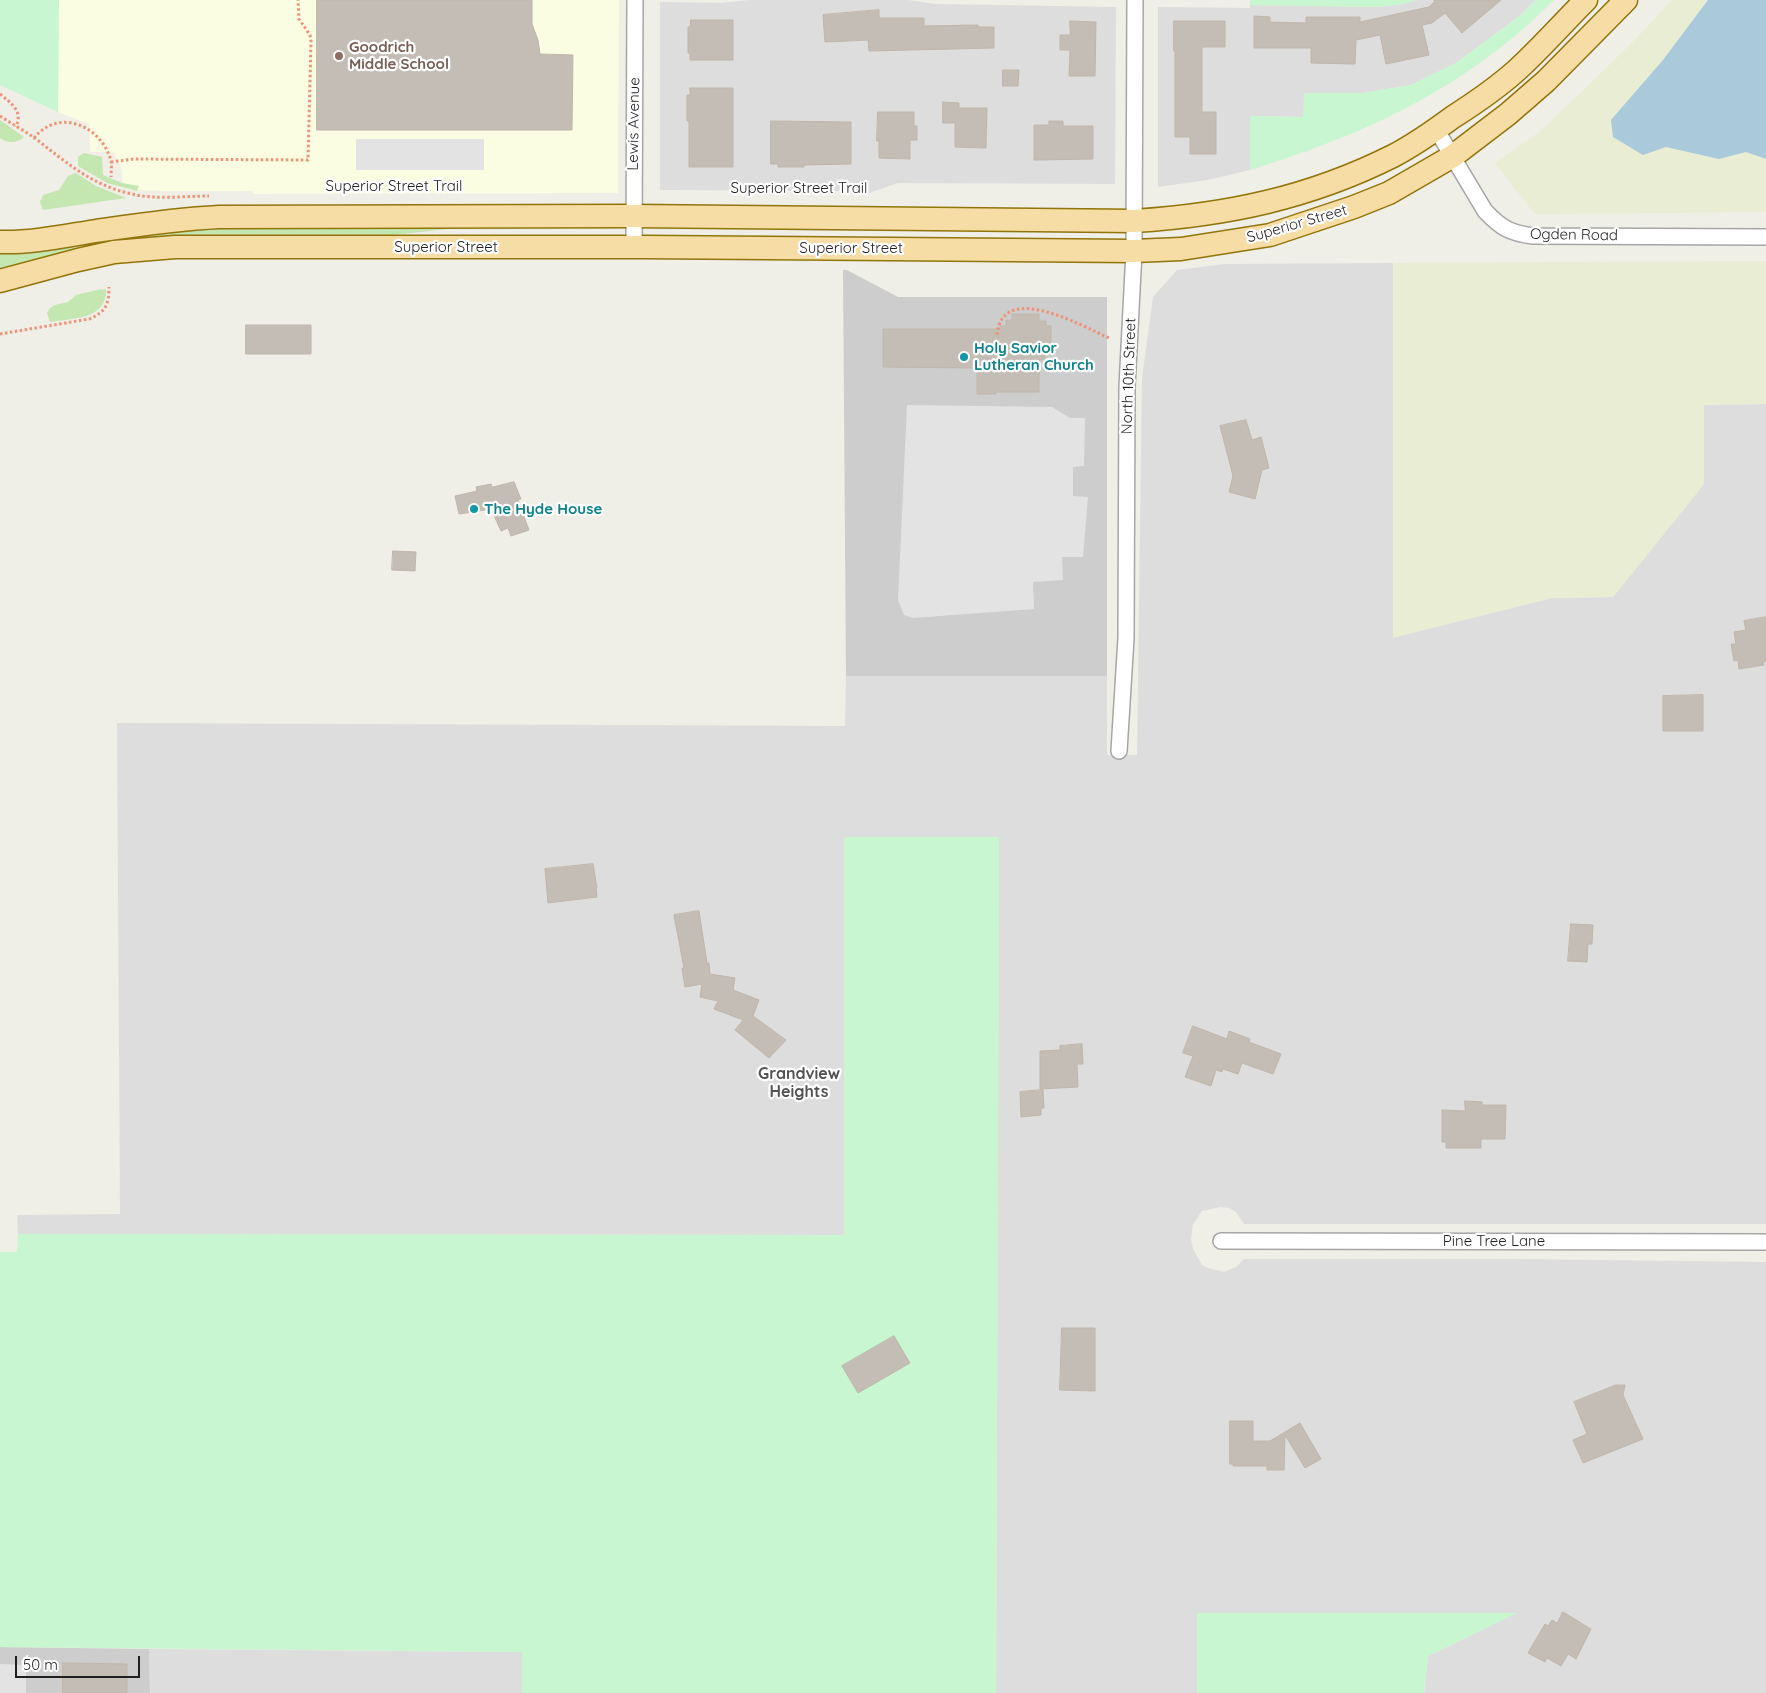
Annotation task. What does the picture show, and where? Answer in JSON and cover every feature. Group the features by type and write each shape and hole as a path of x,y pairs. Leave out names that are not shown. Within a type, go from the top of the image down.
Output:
{"main road":[{"name":"Superior Street","path":"0,242 40,240 155,222 219,217 633,216 1134,221 1171,219 1220,212 1258,205 1307,192 1352,175 1394,155 1482,98 1516,71 1586,0"},
{"name":"Superior Street","path":"0,281 105,254 175,247 1134,250 1181,249 1270,235 1346,210 1389,193 1453,156 1508,114 1546,81 1626,0"}],"street":[{"name":"Lewis Avenue","path":"634,247 635,0"},
{"name":"North 10th Street","path":"1119,752 1126,638 1127,387 1134,250 1135,0"},
{"name":"Ogden Road","path":"1436,129 1485,211 1505,230 1516,234 1532,236 1766,237"},
{"name":"Pine Tree Lane","path":"1221,1241 1766,1242"}],"path":[{"path":"111,162 134,159 308,160 311,41 310,35 299,19 298,0"},
{"path":"0,94 18,111 19,120 16,127"},
{"path":"0,116 34,138 84,176 117,190 148,196 218,196"},
{"path":"34,138 48,126 62,123 79,125 99,138 106,149 111,162 111,176"},
{"path":"0,334 89,319 100,315 106,307 109,287"},
{"path":"997,335 998,325 1006,313 1016,309 1023,309 1046,310 1109,338"}],"shaded area":[{"name":"Goodrich Middle School","path":"59,0 619,0 618,193 253,194 252,191 163,191 123,188 121,166 113,152 90,152 89,124 58,112"},
{"path":"749,0 908,0 935,4 1116,7 1115,184 898,183 863,195 862,191 660,190 660,2 721,3"},
{"path":"1416,0 1536,0 1521,15 1456,63 1411,85 1362,93 1304,93 1304,117 1250,116 1250,170 1207,180 1158,187 1158,7 1250,8 1250,5 1380,7"},
{"path":"1672,0 1766,0 1766,212 1535,214 1495,163 1542,130 1633,42"},
{"path":"356,139 484,139 484,170 356,170"},
{"path":"1766,261 1766,404 1704,405 1704,484 1613,597 1552,598 1393,638 1393,263"},
{"path":"1393,263 1393,637 1552,598 1613,597 1704,484 1704,405 1766,404 1766,1224 1244,1224 1236,1212 1229,1208 1220,1207 1202,1211 1193,1224 1191,1239 1193,1249 1202,1265 1224,1272 1236,1267 1244,1259 1517,1259 1766,1262 1766,1693 1424,1693 1428,1656 1516,1613 1197,1613 1197,1693 996,1693 999,838 844,838 844,1235 18,1234 17,1215 120,1214 117,723 845,726 846,676 1107,676 1107,755 1137,755 1142,378 1153,297 1177,270 1225,264"},
{"name":"Holy Savior Lutheran Church","path":"843,270 847,270 898,297 1107,297 1107,676 846,676"},
{"path":"907,405 1052,407 1070,418 1085,418 1084,466 1073,467 1073,496 1088,497 1083,557 1062,557 1063,580 1033,582 1034,609 913,618 904,615 898,600"},
{"path":"0,1647 149,1649 150,1693 0,1693"},
{"path":"149,1649 522,1652 522,1693 150,1693"},
{"path":"0,1664 26,1665 26,1693 0,1693"}],"green space":[{"path":"0,0 59,0 58,112 0,85"},
{"path":"1250,0 1416,0 1380,7 1250,5"},
{"path":"1536,0 1554,0 1530,23 1476,66 1418,102 1356,132 1250,170 1250,116 1303,117 1304,93 1362,93 1411,85 1456,63 1521,15"},
{"path":"0,120 24,137 12,142 0,138"},
{"path":"84,153 102,157 103,175 122,183 139,186 137,191 107,183 78,166 78,157"},
{"path":"76,173 96,186 126,198 43,210 40,202 43,195 59,190 68,176"},
{"path":"234,227 447,229 385,236 148,237 148,234"},
{"path":"74,246 75,249 0,269 0,253 26,254"},
{"path":"106,289 105,299 101,307 95,312 78,318 50,322 47,313 50,308 68,302 76,295"},
{"path":"844,837 999,837 996,1693 522,1693 522,1652 0,1647 0,1252 17,1252 18,1234 844,1235"},
{"path":"1197,1613 1517,1613 1428,1656 1424,1693 1197,1693"}],"water":[{"path":"1708,0 1766,0 1766,159 1746,152 1719,159 1666,147 1643,155 1613,137 1611,120 1663,60"}],"building":[{"name":"Goodrich Middle School","path":"317,0 532,0 532,24 538,40 540,54 573,55 572,130 317,130"},
{"path":"1434,0 1501,0 1462,33 1445,13 1432,23 1422,25 1429,55 1386,64 1380,35 1356,40 1355,64 1311,63 1311,48 1254,48 1254,16 1270,17 1270,22 1306,23 1306,17 1360,17 1360,22 1429,7"},
{"path":"879,10 879,18 924,18 924,26 978,25 978,27 994,27 994,48 869,51 868,40 825,42 823,15"},
{"path":"691,20 733,20 733,60 690,60 690,53 688,53 688,27 690,27"},
{"path":"1070,21 1096,22 1095,76 1069,76 1070,50 1060,50 1060,35 1070,35"},
{"path":"1174,21 1225,21 1225,47 1202,47 1202,112 1216,112 1216,154 1190,154 1190,137 1175,137"},
{"path":"1003,70 1019,70 1018,86 1003,86"},
{"path":"690,88 733,88 733,167 689,167 687,95 690,95"},
{"path":"943,102 959,103 959,108 987,108 986,148 955,147 955,123 943,123"},
{"path":"878,112 914,112 917,140 910,140 910,159 879,158 879,141 877,141"},
{"path":"771,121 851,122 851,164 778,167 778,164 771,164"},
{"path":"1049,121 1063,121 1063,126 1093,126 1093,159 1034,160 1034,125 1049,125"},
{"name":"Holy Savior Lutheran Church","path":"1012,314 1039,314 1039,321 1046,321 1046,326 1051,326 1051,354 1045,354 1045,360 1039,360 1039,392 977,394 977,368 883,367 883,329 1000,329 1000,326 1006,326 1006,320 1012,320"},
{"path":"246,325 311,325 311,354 246,354"},
{"path":"1246,420 1252,440 1261,437 1269,468 1262,470 1255,499 1229,492 1233,476 1220,426"},
{"name":"The Hyde House","path":"514,482 521,499 518,500 529,530 511,536 508,528 501,531 491,509 459,514 455,496 477,491 476,487 491,484 492,487"},
{"path":"393,551 416,552 415,571 392,570"},
{"path":"1766,617 1766,661 1763,662 1764,665 1739,669 1738,660 1734,661 1731,644 1736,644 1734,632 1746,630 1744,621"},
{"path":"1703,695 1703,731 1663,731 1663,696"},
{"path":"593,864 597,897 548,903 545,869"},
{"path":"699,911 710,974 735,978 733,990 759,1000 753,1016 786,1040 769,1058 735,1030 743,1020 714,1009 718,1001 700,997 702,984 685,987 682,968 684,968 674,915"},
{"path":"1571,924 1593,925 1592,944 1588,944 1587,962 1568,961"},
{"path":"1193,1026 1227,1039 1229,1031 1250,1039 1249,1042 1281,1054 1273,1074 1242,1063 1238,1074 1223,1069 1222,1072 1216,1070 1211,1086 1185,1077 1193,1056 1183,1053"},
{"path":"1082,1044 1083,1064 1077,1064 1078,1087 1040,1089 1040,1051 1060,1050 1060,1046"},
{"path":"1043,1090 1044,1108 1041,1108 1041,1115 1021,1117 1020,1092"},
{"path":"1465,1101 1482,1102 1482,1105 1506,1105 1505,1139 1481,1139 1481,1148 1446,1148 1446,1142 1442,1142 1442,1110 1465,1111"},
{"path":"1062,1328 1095,1328 1095,1391 1060,1390"},
{"path":"894,1336 910,1363 858,1393 842,1366"},
{"path":"1616,1385 1625,1385 1623,1395 1643,1439 1583,1463 1573,1440 1587,1434 1574,1402"},
{"path":"1230,1421 1253,1421 1253,1441 1270,1441 1300,1423 1321,1459 1305,1468 1285,1435 1284,1470 1267,1470 1267,1466 1233,1466 1233,1464 1230,1464"},
{"path":"1563,1612 1591,1629 1576,1659 1568,1654 1561,1666 1547,1658 1545,1662 1528,1653 1545,1624 1548,1626 1552,1620 1557,1623"},
{"path":"63,1663 127,1664 127,1693 63,1693"}],"place":[{"name":"Goodrich Middle School","path":"339,56"},
{"name":"Holy Savior Lutheran Church","path":"964,357"},
{"name":"The Hyde House","path":"474,509"}],"district":[{"name":"Grandview Heights","path":"799,1083"}]}
